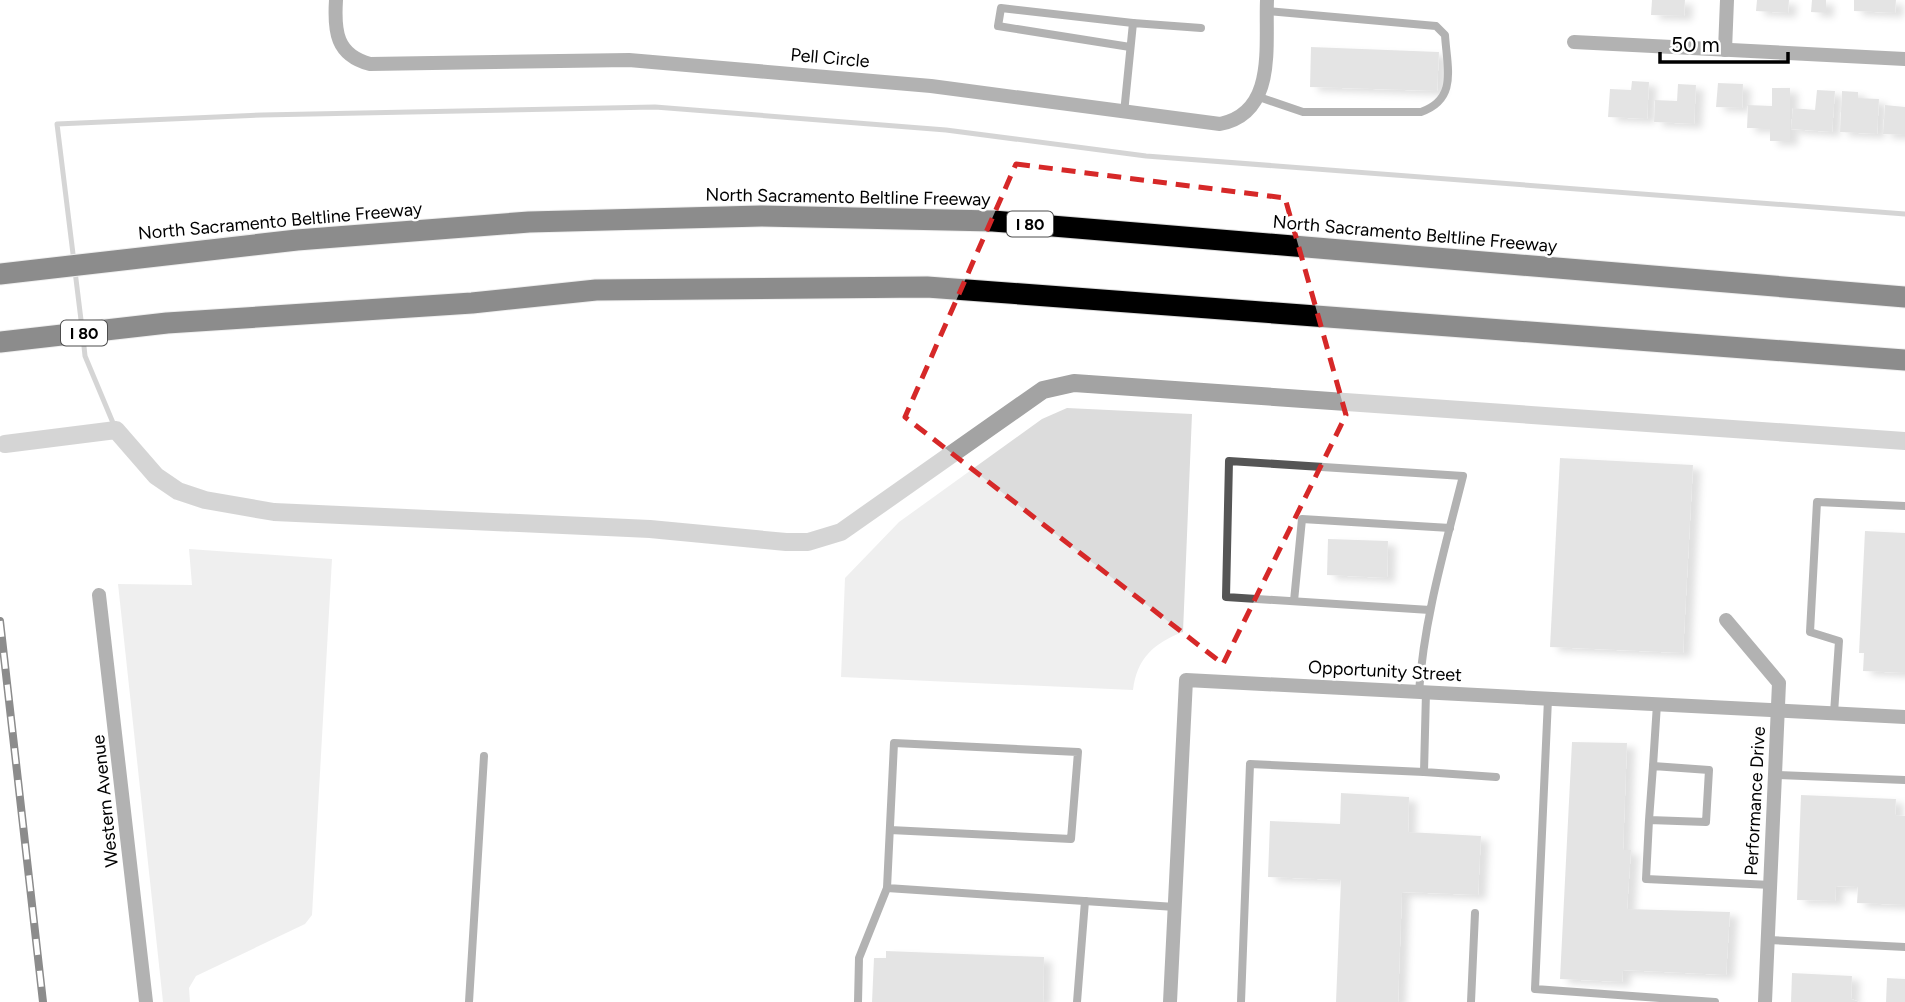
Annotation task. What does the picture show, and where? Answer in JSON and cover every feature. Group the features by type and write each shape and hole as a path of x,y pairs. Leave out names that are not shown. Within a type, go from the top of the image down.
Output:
{"highway":[{"name":"North Sacramento Beltline Freeway","path":"0,274 298,240 529,222 761,216 966,220 1905,297"},
{"name":"I 80","path":"0,342 167,323 472,303 596,290 927,287 1905,360"}],"street":[{"name":"Pell Circle","path":"335,0 334,27 340,45 358,61 370,64 629,60 930,86 1220,124 1242,117 1259,97"},
{"path":"1725,50 1727,0"},
{"path":"1259,97 1264,79 1267,5"},
{"path":"1574,42 1905,59"},
{"name":"Western Avenue","path":"99,595 146,1002"},
{"name":"Performance Drive","path":"1726,620 1779,683 1765,1002"},
{"name":"Opportunity Street","path":"1170,1002 1186,680 1905,717"}],"lane":[{"path":"1259,97 1303,112 1421,112 1435,107 1444,97 1447,87 1445,35 1436,26 1267,5"},
{"path":"1130,47 998,26 1001,8 1201,28"},
{"path":"1124,113 1133,23"},
{"path":"1424,772 1422,641 1430,610 1463,476 1229,461 1226,597 1430,610"},
{"path":"1834,713 1839,641 1810,632 1817,502 1905,506"},
{"path":"1294,601 1302,519 1450,528"},
{"path":"1548,699 1535,989 1715,1002"},
{"path":"1657,704 1646,879 1771,885"},
{"path":"858,1002 859,958 887,888 894,743 1078,752 1071,839 890,830"},
{"path":"469,1002 484,756"},
{"path":"1241,1002 1250,764 1496,777"},
{"path":"1649,820 1706,822 1709,770 1653,766"},
{"path":"1776,775 1905,780"},
{"path":"887,888 1175,907"},
{"path":"1077,1002 1085,901"},
{"path":"1471,1002 1475,913"},
{"path":"1768,940 1905,947"}],"highlighted area":[{"path":"1016,164 1285,198 1346,415 1223,664 905,417"}],"shaded area":[{"path":"1067,408 1192,414 1183,632 1164,641 1149,653 1138,669 1133,690 841,677 845,578 899,522 1042,419"},
{"path":"189,549 332,559 312,915 305,924 196,976 189,988 190,1002 163,1002 118,584 192,585"}],"building":[{"path":"1652,0 1685,0 1684,16 1651,15"},
{"path":"1757,0 1789,0 1788,13 1756,11"},
{"path":"1812,0 1826,0 1826,13 1811,12"},
{"path":"1854,0 1896,0 1895,13 1854,11"},
{"path":"1311,47 1439,52 1437,91 1310,87"},
{"path":"1632,81 1649,82 1647,119 1608,117 1610,89 1631,90"},
{"path":"1718,83 1743,84 1742,108 1716,107"},
{"path":"1678,84 1696,85 1694,124 1654,122 1655,100 1677,101"},
{"path":"1772,88 1790,88 1790,141 1770,141 1770,128 1747,128 1748,105 1772,106"},
{"path":"1817,90 1835,91 1832,132 1791,129 1793,108 1815,110"},
{"path":"1842,91 1858,92 1858,98 1879,99 1877,134 1840,132"},
{"path":"1885,105 1905,107 1905,135 1883,134"},
{"path":"1560,458 1693,465 1683,653 1550,647"},
{"path":"1865,531 1905,533 1905,673 1863,671 1864,653 1859,653"},
{"path":"1328,539 1388,541 1387,578 1327,575"},
{"path":"1572,742 1627,743 1623,850 1631,850 1627,909 1730,912 1726,975 1623,970 1622,982 1560,979"},
{"path":"1341,793 1409,797 1408,832 1481,836 1478,895 1402,892 1398,1002 1336,1002 1341,880 1268,877 1270,821 1340,824"},
{"path":"1801,795 1896,799 1895,815 1905,816 1905,905 1857,903 1858,887 1836,886 1835,901 1797,900"},
{"path":"886,951 1044,957 1043,1002 872,1002 874,958 886,958"},
{"path":"1792,973 1852,976 1851,999 1859,1002 1791,1002"},
{"path":"1887,978 1905,979 1905,1002 1886,1002"}],"waterway":[{"path":"74,262 57,124 262,115 655,107 946,130 1146,156 1905,214"},
{"path":"75,271 82,328"},
{"path":"83,337 85,356 116,430"},
{"path":"5,444 116,430 156,476 178,491 205,500 274,512 650,529 808,542 841,532 1043,390 1074,383 1905,441"}],"railway":[{"path":"0,621 43,1002"}]}
